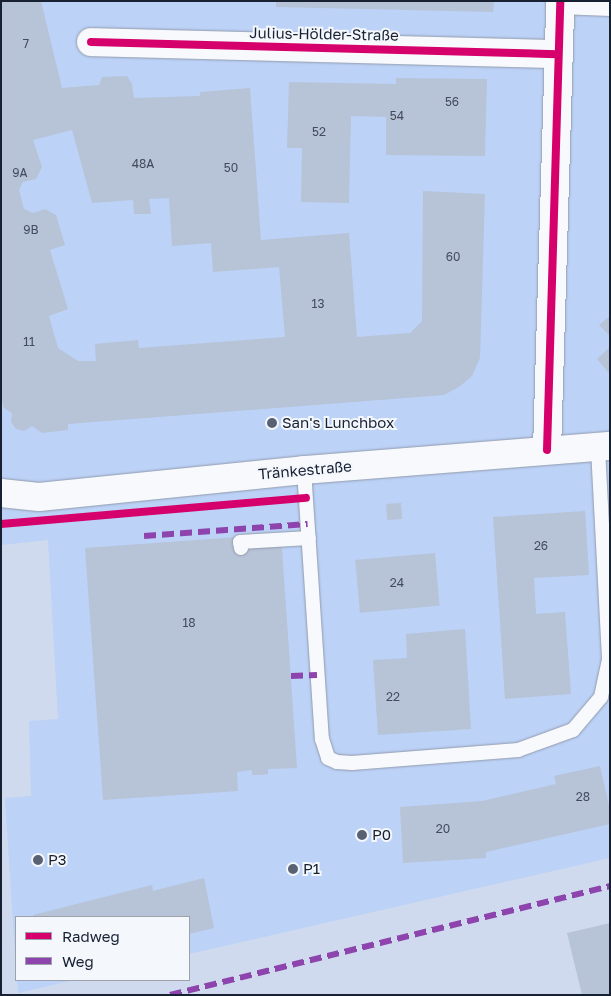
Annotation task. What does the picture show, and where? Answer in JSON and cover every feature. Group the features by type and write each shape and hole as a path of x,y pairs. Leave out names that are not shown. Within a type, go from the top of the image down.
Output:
{"street":[{"path":"547,450 557,54 560,4"},
{"name":"Julius-Hölder-Straße","path":"91,42 557,54"},
{"name":"Tränkestraße","path":"1,493 40,497 304,470 604,446"}],"lane":[{"path":"560,4 610,9"},
{"path":"304,470 322,739 328,758 337,762 352,763 518,750 573,730 601,697 609,658 604,446"},
{"path":"241,548 240,542 309,538"}],"shaded area":[{"path":"1,1 610,1 610,858 190,954 190,916 15,916 15,955 5,798 31,796 29,721 58,719 48,540 1,545"},
{"path":"17,981 70,981 18,993"}],"building":[{"path":"1,1 41,1 62,88 99,85 102,77 127,76 132,84 134,98 200,96 200,92 250,88 261,240 349,233 357,337 410,333 422,321 423,191 485,194 480,358 472,376 459,387 444,395 68,424 68,430 42,433 32,426 24,431 16,429 11,422 12,413 4,408 1,398","holes":["72,130 92,203 133,200 134,214 151,214 149,199 169,198 172,246 211,243 213,272 279,267 285,337 139,348 138,340 95,344 96,361 78,361 58,348 49,316 68,309 50,250 65,245 56,215 45,209 33,213 24,209 19,190 23,182 36,179 42,167 33,140"]},
{"path":"276,1 494,1 493,12 276,7"},
{"path":"396,78 487,79 485,156 386,155 386,117 351,116 349,203 301,202 302,148 287,148 289,82 396,84"},
{"path":"610,316 610,336 599,325"},
{"path":"610,347 610,370 608,372 597,359"},
{"path":"401,503 402,519 387,520 386,504"},
{"path":"585,511 589,575 534,578 536,614 565,612 571,694 505,699 493,517"},
{"path":"281,534 297,768 268,769 268,774 260,775 252,775 252,770 237,772 238,791 103,800 85,548"},
{"path":"435,553 440,606 360,613 355,560"},
{"path":"465,629 471,729 378,735 373,660 407,658 406,634"},
{"path":"600,766 610,810 610,824 486,852 486,858 403,863 400,807 482,801 556,784 554,776"},
{"path":"204,878 214,928 190,934 190,916 33,916 152,885 153,891"},
{"path":"610,923 610,995 582,995 567,933"}],"marked path":[{"path":"144,536 308,524"},
{"path":"291,676 317,675"},
{"path":"170,995 610,886"}],"cycle path":[{"path":"547,450 560,1"},
{"path":"91,42 557,54"},
{"path":"1,524 306,498"}],"place":[{"name":"San's Lunchbox","path":"272,423"},
{"name":"P0","path":"362,835"},
{"name":"P3","path":"38,860"},
{"name":"P1","path":"293,869"}]}
